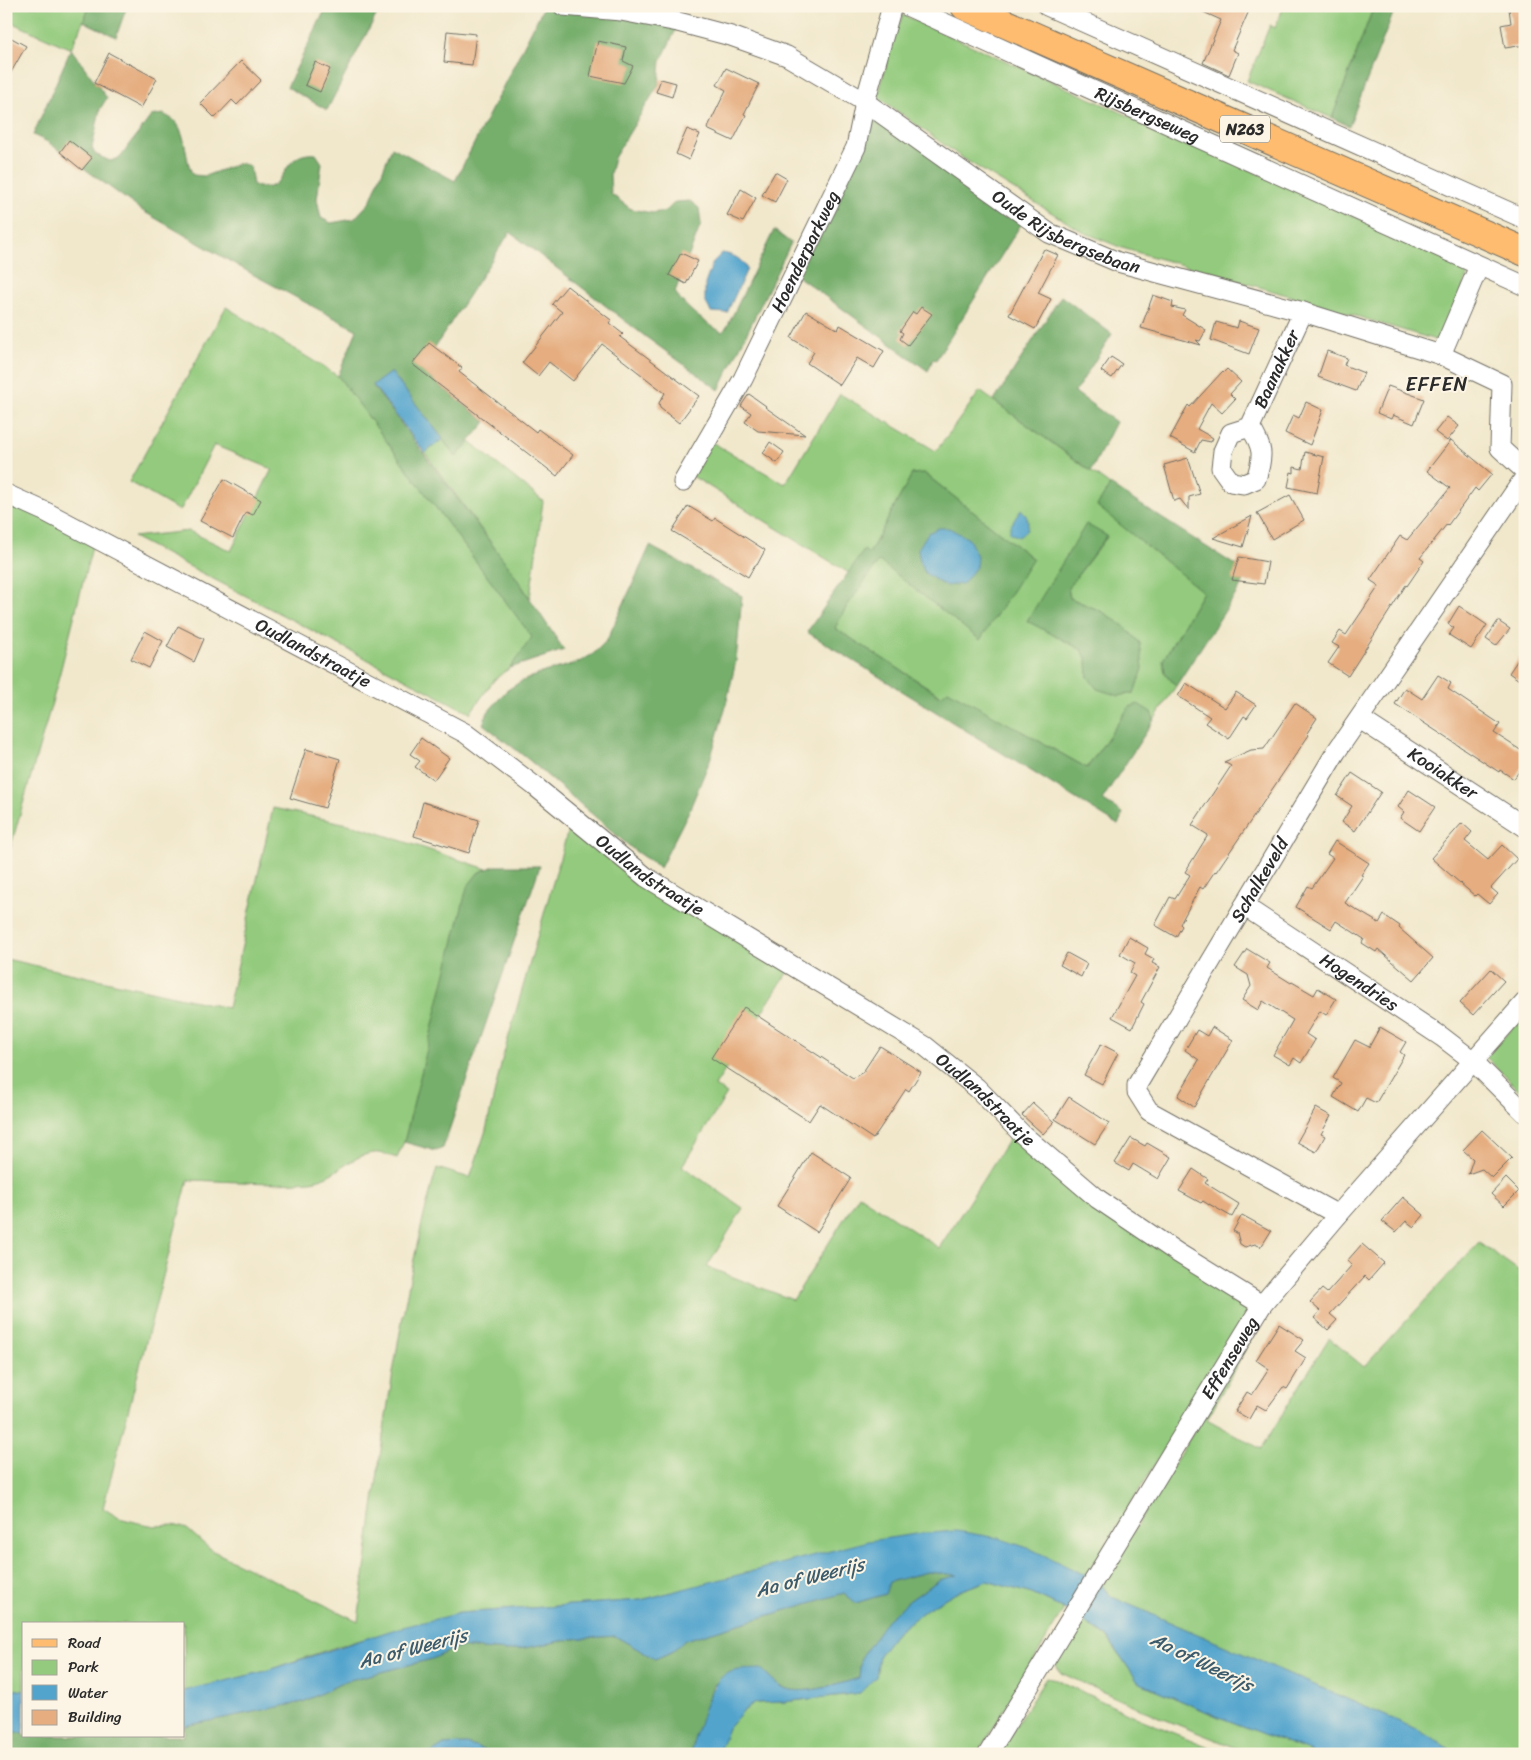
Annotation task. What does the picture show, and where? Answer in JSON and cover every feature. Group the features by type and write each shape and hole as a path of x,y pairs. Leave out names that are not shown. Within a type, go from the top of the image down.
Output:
{"main road":[{"name":"Rijsbergseweg","path":"965,6 1525,252"}],"street":[{"name":"Oude Rijsbergsebaan","path":"564,6 621,11 678,22 731,36 787,56 865,102 1049,233 1118,262 1303,312 1441,355 1502,384 1500,448 1525,471"},
{"name":"Hoenderparkweg","path":"683,482 743,379 856,147 865,102 892,6"},
{"name":"Rijsbergseweg","path":"907,6 1525,286"},
{"path":"1047,6 1525,219"},
{"path":"1441,355 1479,266"},
{"name":"Baanakker","path":"1250,426 1303,312"},
{"name":"Schalkeveld","path":"1338,1215 1150,1111 1137,1092 1137,1085 1336,752 1525,477"},
{"name":"Oudlandstraatje","path":"6,494 54,516 465,733 536,787 646,877 925,1046 977,1088 1022,1134 1098,1199 1178,1253 1262,1305"},
{"name":"Kooiakker","path":"1360,719 1525,827"},
{"name":"Hogendries","path":"1244,906 1442,1037 1472,1060 1525,1113"},
{"name":"Effenseweg","path":"988,1754 1262,1305 1472,1060 1525,1002"}],"green space":[{"path":"6,6 90,6 71,49 6,20"},
{"path":"90,6 127,6 116,37 83,21"},
{"path":"327,6 381,6 327,110 287,87"},
{"path":"544,6 591,6 680,21 661,61 659,84 614,158 610,174 611,194 631,209 652,213 666,211 675,202 690,201 699,208 701,224 675,292 690,309 702,320 722,332 727,327 774,230 791,243 719,390 646,337 510,232 420,370 486,422 456,457 391,372 373,386 511,570 564,650 510,668 532,637 338,376 357,330 254,275 141,210 48,142 33,135 71,49 107,98 100,109 92,148 95,154 110,161 120,158 151,116 163,114 175,121 180,128 193,175 205,176 240,163 250,166 253,185 265,188 273,186 295,159 304,155 316,154 322,163 317,199 321,218 331,223 354,219 370,202 392,147 455,181"},
{"path":"1284,6 1374,6 1332,118 1247,81 1270,25 1275,28"},
{"path":"1374,6 1396,6 1349,126 1332,118"},
{"path":"903,15 1470,268 1442,342 1122,248 1083,232 961,157 878,97 892,41"},
{"path":"872,115 1025,218 936,360 933,359 928,371 796,275"},
{"path":"1061,296 1112,334 1075,392 1116,422 1091,471 994,401"},
{"path":"226,307 338,376 533,638 510,668 495,679 470,713 133,537 189,531 231,551 272,469 214,445 180,511 129,482"},
{"path":"980,391 1110,485 1098,506 1203,592 1163,660 1165,673 1176,686 1154,720 1151,712 1129,707 1087,768 1021,731 942,696 834,628 879,561 1033,559 924,473 912,474 869,554 864,551 849,573 689,474 708,440 785,484 840,394 936,451","holes":["1107,537 1068,588 1070,598 1103,612 1088,677 1087,660 1082,650 1027,620"]},
{"path":"443,439 456,457 470,442 543,501 530,598 425,453"},
{"path":"924,473 1033,559 980,640 879,561 847,606 835,628 941,696 948,690 1087,768 1129,707 1138,704 1151,712 1154,720 1102,800 1123,813 1118,825 807,632 864,550 869,554 912,474"},
{"path":"1110,485 1249,574 1176,686 1165,673 1163,660 1203,592 1097,506"},
{"path":"6,500 93,543 55,692 6,863"},
{"path":"1086,524 1107,536 1068,588 1070,598 1103,612 1124,626 1140,643 1143,669 1134,693 1119,696 1097,689 1088,677 1087,660 1082,650 1027,621"},
{"path":"650,546 742,596 736,661 725,709 710,760 689,811 660,868 635,851 529,760 483,724 488,712 506,691 520,682 544,672 577,663 593,654 607,640"},
{"path":"273,808 357,826 487,869 478,873 404,1142 397,1158 380,1153 366,1155 350,1162 328,1176 311,1181 265,1183 188,1180 103,1508 119,1518 139,1523 155,1526 174,1525 187,1529 211,1550 358,1621 395,1361 413,1264 430,1192 437,1168 470,1178 486,1130 502,1060 566,837 572,827 789,970 715,1086 727,1094 682,1166 743,1208 707,1267 793,1300 859,1195 939,1248 1013,1133 1240,1299 1249,1312 1086,1576 1070,1568 669,1593 641,1600 459,1613 339,1646 262,1672 185,1691 185,1622 22,1622 22,1691 6,1688 6,959 228,1008"},
{"path":"494,866 540,866 443,1148 436,1151 404,1142 467,887 478,873"},
{"path":"1525,1014 1525,1096 1486,1057"},
{"path":"1479,1242 1525,1275 1525,1754 1458,1754 1416,1729 1112,1597 1101,1585 1266,1312 1207,1419 1261,1449 1329,1338 1364,1367"},
{"path":"927,1572 959,1575 939,1580 909,1601 861,1658 859,1678 820,1688 799,1691 782,1687 761,1669 713,1685 690,1754 494,1754 467,1744 444,1745 430,1754 6,1754 6,1731 22,1733 22,1738 185,1738 185,1726 303,1702 346,1681 432,1659 458,1647 508,1651 572,1639 615,1636 655,1659 671,1652 685,1640 844,1593 856,1603 885,1594 889,1582"},
{"path":"987,1581 1032,1594 1064,1609 978,1754 718,1754 728,1728 743,1711 756,1703 784,1702 860,1693 876,1677 879,1655 896,1633 927,1609 956,1592"},
{"path":"1080,1619 1107,1637 1138,1682 1219,1717 1317,1754 1251,1754 1161,1718 1061,1673 1056,1667 1055,1662"},
{"path":"1046,1678 1057,1680 1138,1718 1226,1754 998,1754"}],"water":[{"path":"722,253 737,258 747,269 727,313 711,312 705,301 705,284 713,262"},
{"path":"391,372 443,439 425,453 373,385"},
{"path":"1021,509 1027,517 1028,524 1027,530 1019,537 1010,533 1010,527"},
{"path":"939,528 949,528 969,539 977,556 976,567 963,584 945,586 925,573 920,562 918,549 928,533"},
{"name":"Aa of Weerijs","path":"957,1531 998,1538 1031,1549 1083,1574 1101,1585 1112,1597 1416,1729 1458,1754 1317,1754 1219,1717 1138,1682 1107,1636 1064,1609 1032,1594 987,1581 956,1592 927,1609 896,1633 879,1655 876,1677 860,1693 784,1702 756,1703 743,1711 728,1728 718,1754 690,1754 699,1723 712,1690 727,1673 761,1669 782,1687 799,1691 820,1688 859,1678 861,1658 887,1620 909,1601 939,1580 957,1575 927,1572 889,1582 885,1594 856,1603 844,1593 685,1640 671,1652 655,1659 615,1636 572,1639 508,1651 458,1647 432,1659 346,1681 303,1702 185,1726 185,1691 262,1672 399,1628 460,1613 641,1600 869,1541 916,1534"},
{"path":"6,1688 22,1691 22,1733 6,1731"},
{"path":"467,1744 494,1754 430,1754 444,1745"}],"building":[{"path":"1190,6 1251,6 1232,50 1238,53 1229,75 1203,63 1221,20"},
{"path":"1525,7 1525,45 1505,48 1501,25 1511,23 1509,9"},
{"path":"447,31 476,34 472,65 444,62"},
{"path":"6,35 26,46 6,81"},
{"path":"598,41 626,47 623,61 633,66 624,83 590,76"},
{"path":"109,53 157,79 141,108 94,83"},
{"path":"241,61 261,80 237,105 232,100 215,118 200,103"},
{"path":"315,62 330,69 320,92 305,85"},
{"path":"726,68 759,84 733,141 707,129 726,90 717,85"},
{"path":"661,79 676,83 672,97 656,92"},
{"path":"687,129 700,134 689,160 676,154"},
{"path":"69,140 92,158 82,170 60,152"},
{"path":"775,172 787,179 775,202 762,195"},
{"path":"741,189 756,198 743,222 727,215"},
{"path":"1044,249 1058,255 1038,293 1051,299 1035,329 1009,315"},
{"path":"681,253 698,261 686,284 669,275"},
{"path":"567,286 611,320 609,323 623,334 620,337 699,396 679,423 660,408 659,403 665,393 602,344 573,381 549,362 538,376 522,363 562,312 552,304"},
{"path":"1153,295 1173,302 1172,307 1185,310 1182,315 1206,330 1200,341 1196,340 1201,345 1141,328"},
{"path":"921,307 932,314 908,345 900,339 903,333 900,331 913,312 916,314"},
{"path":"806,311 838,330 840,325 884,351 874,368 857,358 840,385 807,363 814,352 791,338"},
{"path":"1239,321 1259,328 1249,354 1211,340 1216,322 1237,328"},
{"path":"429,343 462,368 459,372 536,432 538,429 573,455 557,476 412,364"},
{"path":"1327,351 1347,358 1344,365 1364,373 1356,391 1318,377"},
{"path":"1111,357 1122,364 1112,378 1101,371"},
{"path":"1227,369 1241,382 1230,394 1235,399 1222,413 1211,403 1197,429 1213,438 1211,442 1201,440 1195,452 1170,438 1188,405 1190,407"},
{"path":"1388,386 1424,399 1414,424 1393,415 1391,419 1377,413"},
{"path":"749,394 805,435 758,431 745,422 751,413 741,406"},
{"path":"1306,402 1323,410 1310,445 1285,433 1293,415 1299,418"},
{"path":"1447,417 1459,426 1447,441 1435,432"},
{"path":"1451,440 1492,474 1478,491 1475,488 1448,525 1420,558 1424,561 1406,585 1348,676 1328,663 1339,647 1332,643 1340,631 1346,635 1379,586 1370,580 1400,536 1407,540 1450,488 1427,471"},
{"path":"770,442 784,452 777,463 763,453"},
{"path":"1305,452 1324,457 1317,493 1288,487 1291,472 1294,473 1294,467 1302,469"},
{"path":"1188,458 1200,494 1189,497 1189,510 1180,499 1174,501 1164,465"},
{"path":"224,479 261,500 253,515 246,512 233,538 200,521"},
{"path":"1290,495 1304,520 1272,539 1257,513"},
{"path":"688,506 713,521 715,518 765,550 748,577 672,531"},
{"path":"1252,516 1243,547 1213,538"},
{"path":"1239,557 1268,562 1264,584 1232,580"},
{"path":"1459,606 1487,625 1471,649 1449,635 1454,628 1448,624"},
{"path":"1498,621 1510,629 1496,646 1486,639"},
{"path":"178,626 204,639 194,662 167,647"},
{"path":"145,631 163,641 149,668 131,659"},
{"path":"1525,649 1525,684 1509,673"},
{"path":"1438,675 1451,683 1448,689 1500,724 1494,733 1525,753 1525,762 1514,779 1500,770 1499,772 1395,704 1405,688 1422,699"},
{"path":"1186,683 1225,708 1236,692 1256,705 1247,718 1244,716 1229,739 1205,723 1210,717 1178,696"},
{"path":"1295,703 1317,718 1307,733 1309,735 1216,872 1203,889 1200,887 1180,924 1182,926 1176,937 1155,925 1170,897 1175,899 1190,875 1185,872 1208,835 1192,825 1231,766 1224,762 1251,750 1264,749"},
{"path":"421,738 449,758 434,780 415,767 420,761 410,754"},
{"path":"306,749 340,759 325,808 290,798"},
{"path":"1352,773 1381,792 1355,831 1342,822 1352,806 1337,796"},
{"path":"1409,790 1435,807 1419,831 1400,818 1404,812 1398,807"},
{"path":"423,802 479,820 469,853 414,836"},
{"path":"1462,823 1472,832 1465,841 1488,860 1502,845 1517,859 1491,888 1498,894 1489,904 1477,894 1475,896 1431,858"},
{"path":"1335,841 1369,863 1361,875 1363,876 1345,903 1379,923 1384,915 1400,926 1399,928 1433,958 1414,980 1378,949 1376,952 1362,943 1364,939 1336,921 1331,929 1296,907 1308,886 1312,888 1333,858 1327,854"},
{"path":"1129,937 1148,948 1145,954 1154,959 1152,963 1160,967 1141,1002 1144,1004 1132,1028 1112,1017 1135,976 1130,973 1135,963 1120,954"},
{"path":"1247,949 1270,963 1267,968 1291,983 1314,995 1318,988 1336,999 1326,1015 1320,1011 1306,1034 1315,1040 1301,1063 1294,1058 1290,1065 1273,1055 1293,1020 1263,1001 1258,1010 1242,1000 1251,986 1248,975 1235,967"},
{"path":"1067,953 1087,964 1081,977 1060,965"},
{"path":"1491,969 1504,981 1473,1015 1460,1003"},
{"path":"744,1007 853,1078 863,1072 880,1046 921,1072 909,1091 906,1089 873,1139 820,1104 809,1121 711,1058"},
{"path":"1212,1027 1233,1040 1194,1107 1178,1096 1199,1060 1185,1050 1197,1030 1207,1036"},
{"path":"1380,1027 1406,1042 1400,1052 1404,1055 1376,1103 1366,1098 1358,1112 1333,1097 1341,1083 1333,1078 1355,1040 1369,1047"},
{"path":"1101,1044 1118,1053 1102,1084 1084,1075"},
{"path":"1069,1097 1109,1123 1095,1144 1055,1119"},
{"path":"1033,1103 1054,1122 1043,1134 1022,1115"},
{"path":"1316,1108 1331,1116 1321,1134 1325,1136 1316,1152 1297,1142"},
{"path":"1482,1130 1512,1158 1492,1178 1482,1169 1468,1174 1473,1159 1463,1150"},
{"path":"1131,1138 1145,1146 1147,1143 1171,1157 1158,1179 1133,1164 1129,1171 1115,1163"},
{"path":"811,1152 851,1178 817,1232 777,1206"},
{"path":"1193,1169 1208,1179 1205,1183 1239,1204 1232,1217 1203,1201 1201,1203 1179,1191"},
{"path":"1506,1178 1519,1191 1504,1206 1491,1194"},
{"path":"1403,1197 1424,1215 1414,1227 1406,1221 1396,1232 1382,1221"},
{"path":"1242,1215 1271,1231 1261,1247 1255,1244 1245,1247 1240,1244 1237,1233 1233,1231"},
{"path":"1362,1244 1384,1263 1369,1280 1365,1276 1330,1314 1337,1320 1328,1330 1314,1318 1320,1311 1310,1302 1322,1289 1327,1293 1352,1265 1347,1261"},
{"path":"1279,1324 1304,1340 1295,1351 1306,1358 1287,1389 1283,1387 1266,1410 1257,1405 1249,1419 1235,1411 1247,1392 1252,1395 1269,1369 1256,1360"}],"district":[{"name":"EFFEN","path":"1437,384"}]}
